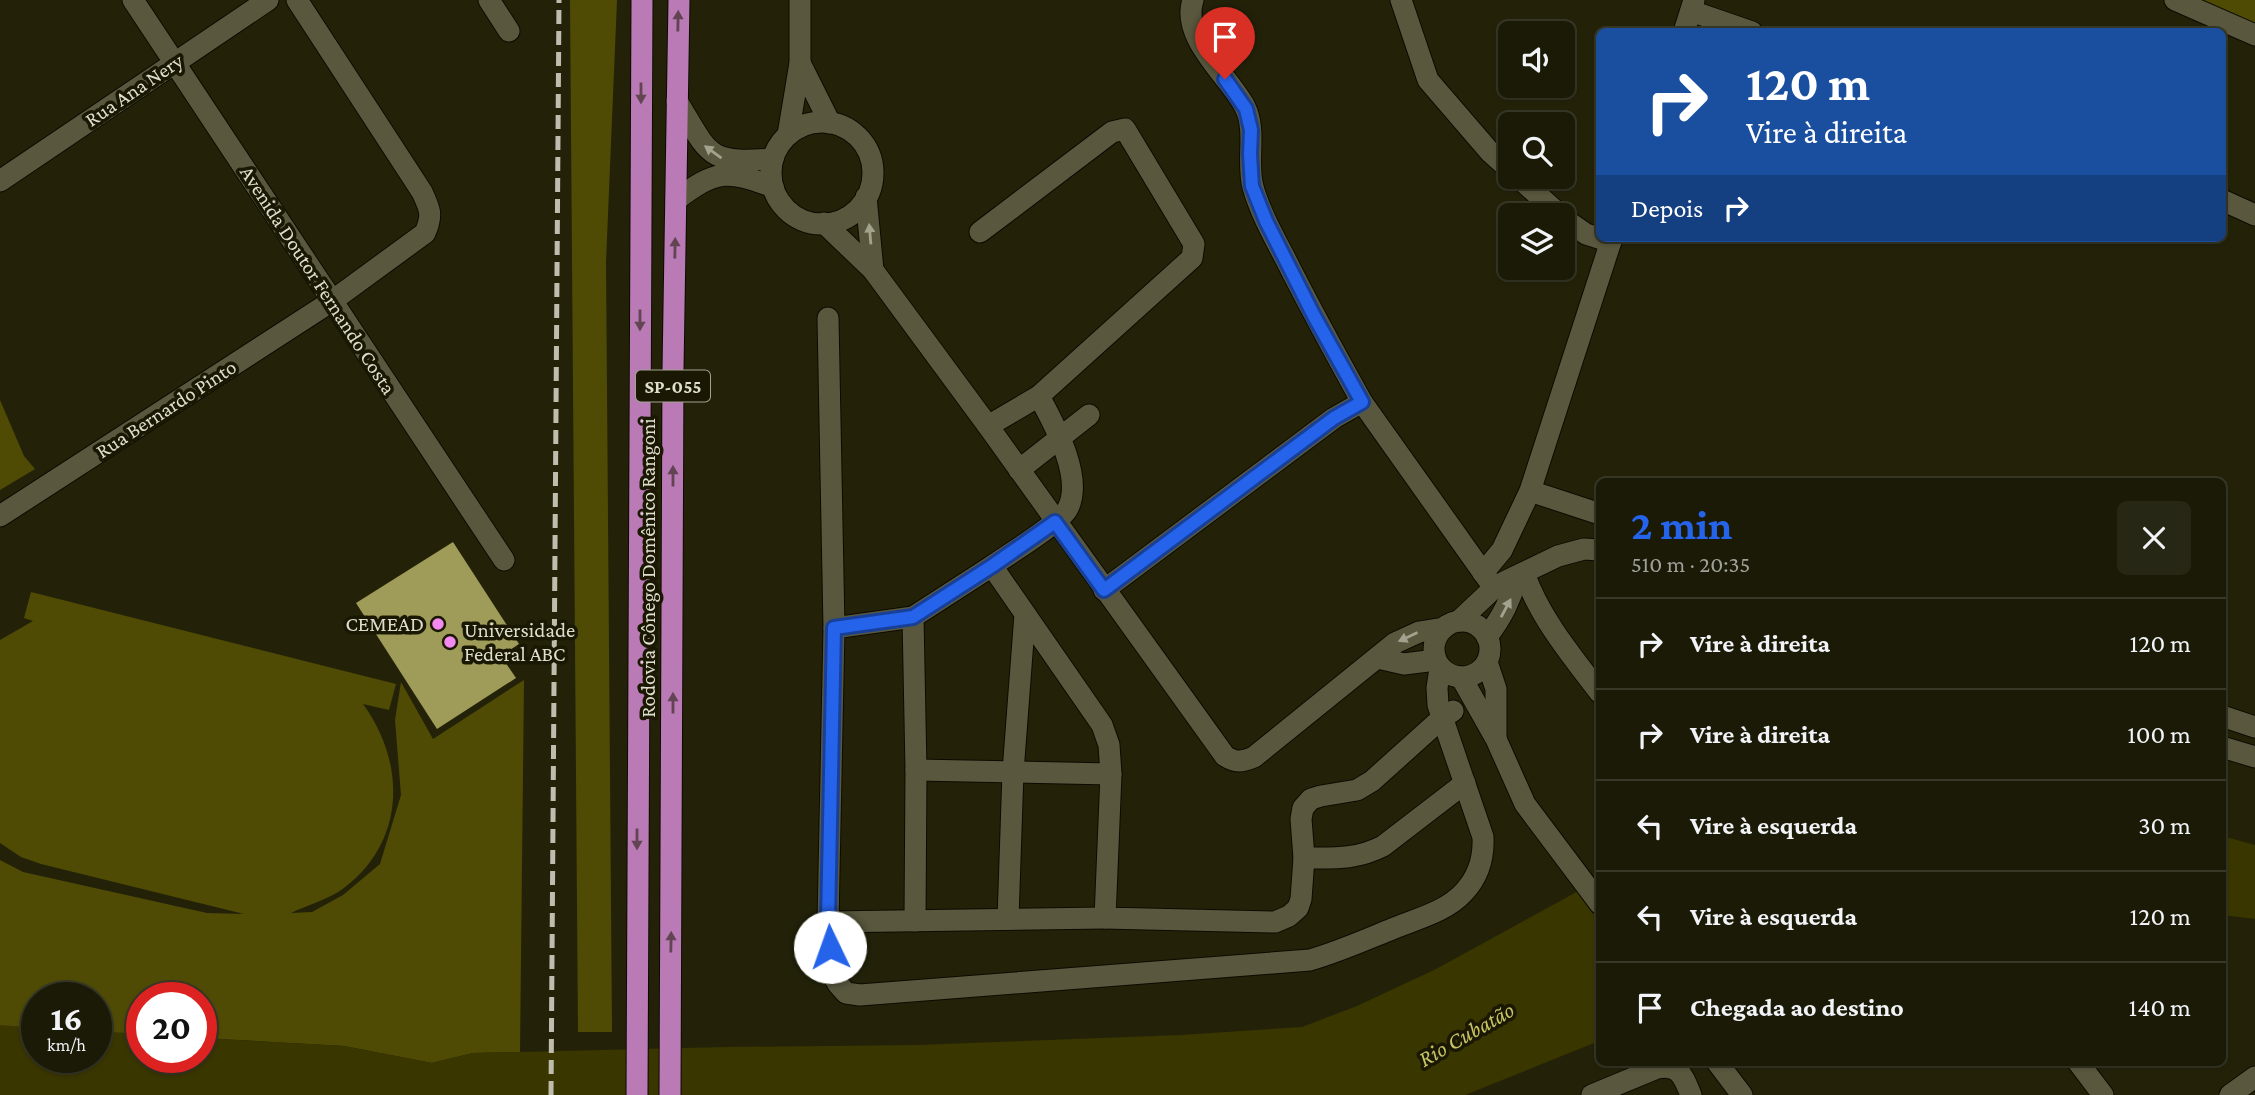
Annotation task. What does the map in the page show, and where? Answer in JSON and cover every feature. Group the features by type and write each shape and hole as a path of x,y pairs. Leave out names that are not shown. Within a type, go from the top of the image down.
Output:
{"highway":[{"name":"Rodovia Cônego Domênico Rangoni","path":"636,1095 642,0"},
{"name":"Rodovia Cônego Domênico Rangoni","path":"672,1095 670,1010 673,370 679,0"},
{"path":"630,1095 636,1022"}],"street":[{"name":"Avenida Doutor Fernando Costa","path":"133,0 504,560"},
{"name":"Rua Ana Nery","path":"0,181 268,0"},
{"name":"Rua Bernardo Pinto","path":"2,512 332,301 425,233 431,220 430,208 422,192 298,0"},
{"path":"489,0 509,31"},
{"path":"788,135 800,62 800,0"},
{"path":"1193,0 1193,25 1208,58 1246,109 1251,130 1252,186 1266,221 1314,316 1362,402 1488,580"},
{"path":"1401,0 1428,80 1498,159"},
{"path":"2175,0 2255,34"},
{"path":"1690,14 1738,28"},
{"path":"800,62 830,123"},
{"path":"677,101 705,146 714,155 726,160 740,161 773,159"},
{"path":"866,197 844,218 824,223 802,220 792,214 777,197 773,187 771,173 776,150 788,135 808,124 830,123 852,132 868,150 873,174 866,197 873,271"},
{"path":"980,232 1112,132 1125,129 1194,244 1192,258 1039,396 988,426"},
{"path":"676,200 713,176 744,176 773,187"},
{"path":"1531,189 1546,203"},
{"path":"2226,202 2255,215"},
{"path":"824,223 873,271 1225,756 1234,762 1254,757 1395,643 1405,637 1451,625 1476,625 1487,637 1490,654 1487,662 1476,674 1378,658"},
{"path":"1575,227 1596,236"},
{"path":"1596,899 1525,804 1516,789 1496,739 1433,649 1436,637 1451,625 1488,580 1530,491 1610,242"},
{"path":"828,318 834,628 828,922 831,972 846,993 860,995 1310,960 1333,954 1442,909 1464,892 1478,873 1484,854 1483,837 1448,719"},
{"path":"834,628 913,617 1055,522 1066,510 1072,496 1072,480 1061,438 1039,396"},
{"path":"1104,590 1334,418 1362,402"},
{"path":"1018,470 1089,415"},
{"path":"1530,491 1596,513"},
{"path":"1488,580 1521,575 1558,556 1584,549 1596,550"},
{"path":"992,566 1102,725 1109,745 1111,774 1105,918"},
{"path":"1487,637 1504,614 1521,575"},
{"path":"1521,575 1547,622 1596,688"},
{"path":"1008,919 1013,772 1025,614"},
{"path":"913,617 915,920"},
{"path":"1487,662 1496,689 1496,739"},
{"path":"828,922 1105,918 1275,922 1289,916 1298,908 1301,899 1303,808 1311,799 1346,793 1365,785 1448,719 1457,699 1448,671"},
{"path":"2226,717 2255,727"},
{"path":"2226,748 2255,757"},
{"path":"916,770 1111,774"},
{"path":"1304,858 1368,854 1383,846 1465,783"},
{"path":"1592,1095 1668,1066 1676,1069 1683,1077 1691,1095"},
{"path":"1720,1066 1742,1095"},
{"path":"2081,1066 2103,1095"},
{"path":"2230,1095 2255,1077"}],"shaded area":[{"path":"570,0 617,0 606,262 612,1032 578,1032"},
{"path":"2203,0 2255,0 2255,23"},
{"path":"0,400 24,456 35,469 0,490"},
{"path":"31,592 396,684 389,710 363,704 387,751 392,776 393,800 389,825 379,848 364,869 344,888 291,913 312,912 343,895 380,864 401,795 395,720 401,682 433,739 524,680 520,1052 473,1053 432,1063 344,1046 217,1039 217,982 126,982 126,1034 112,1034 112,982 21,982 21,1028 0,1027 0,860 23,872 207,913 244,914 41,864 21,857 0,843 0,640 33,621 24,618"}],"water":[{"path":"2226,837 2255,845 2255,919 2226,915"},
{"name":"Rio Cubatão","path":"1596,878 1596,1042 1465,1095 0,1095 0,1025 21,1027 21,1073 112,1073 112,1032 126,1033 126,1073 217,1073 217,1039 344,1046 432,1063 473,1053 917,1045 1181,1035 1302,1027 1357,1006 1436,969 1573,894"}],"building":[{"name":"CEMEAD","path":"453,542 519,644 501,656 516,678 437,729 356,603"}],"railway":[{"path":"551,1095 559,0"}],"place":[{"name":"CEMEAD","path":"438,624"},
{"name":"Universidade Federal ABC","path":"450,642"}],"route":[{"path":"830,947 828,922 834,628 913,617 1055,522 1104,590 1334,418 1362,402 1314,316 1266,221 1252,186 1251,130 1246,109 1225,79"}]}
